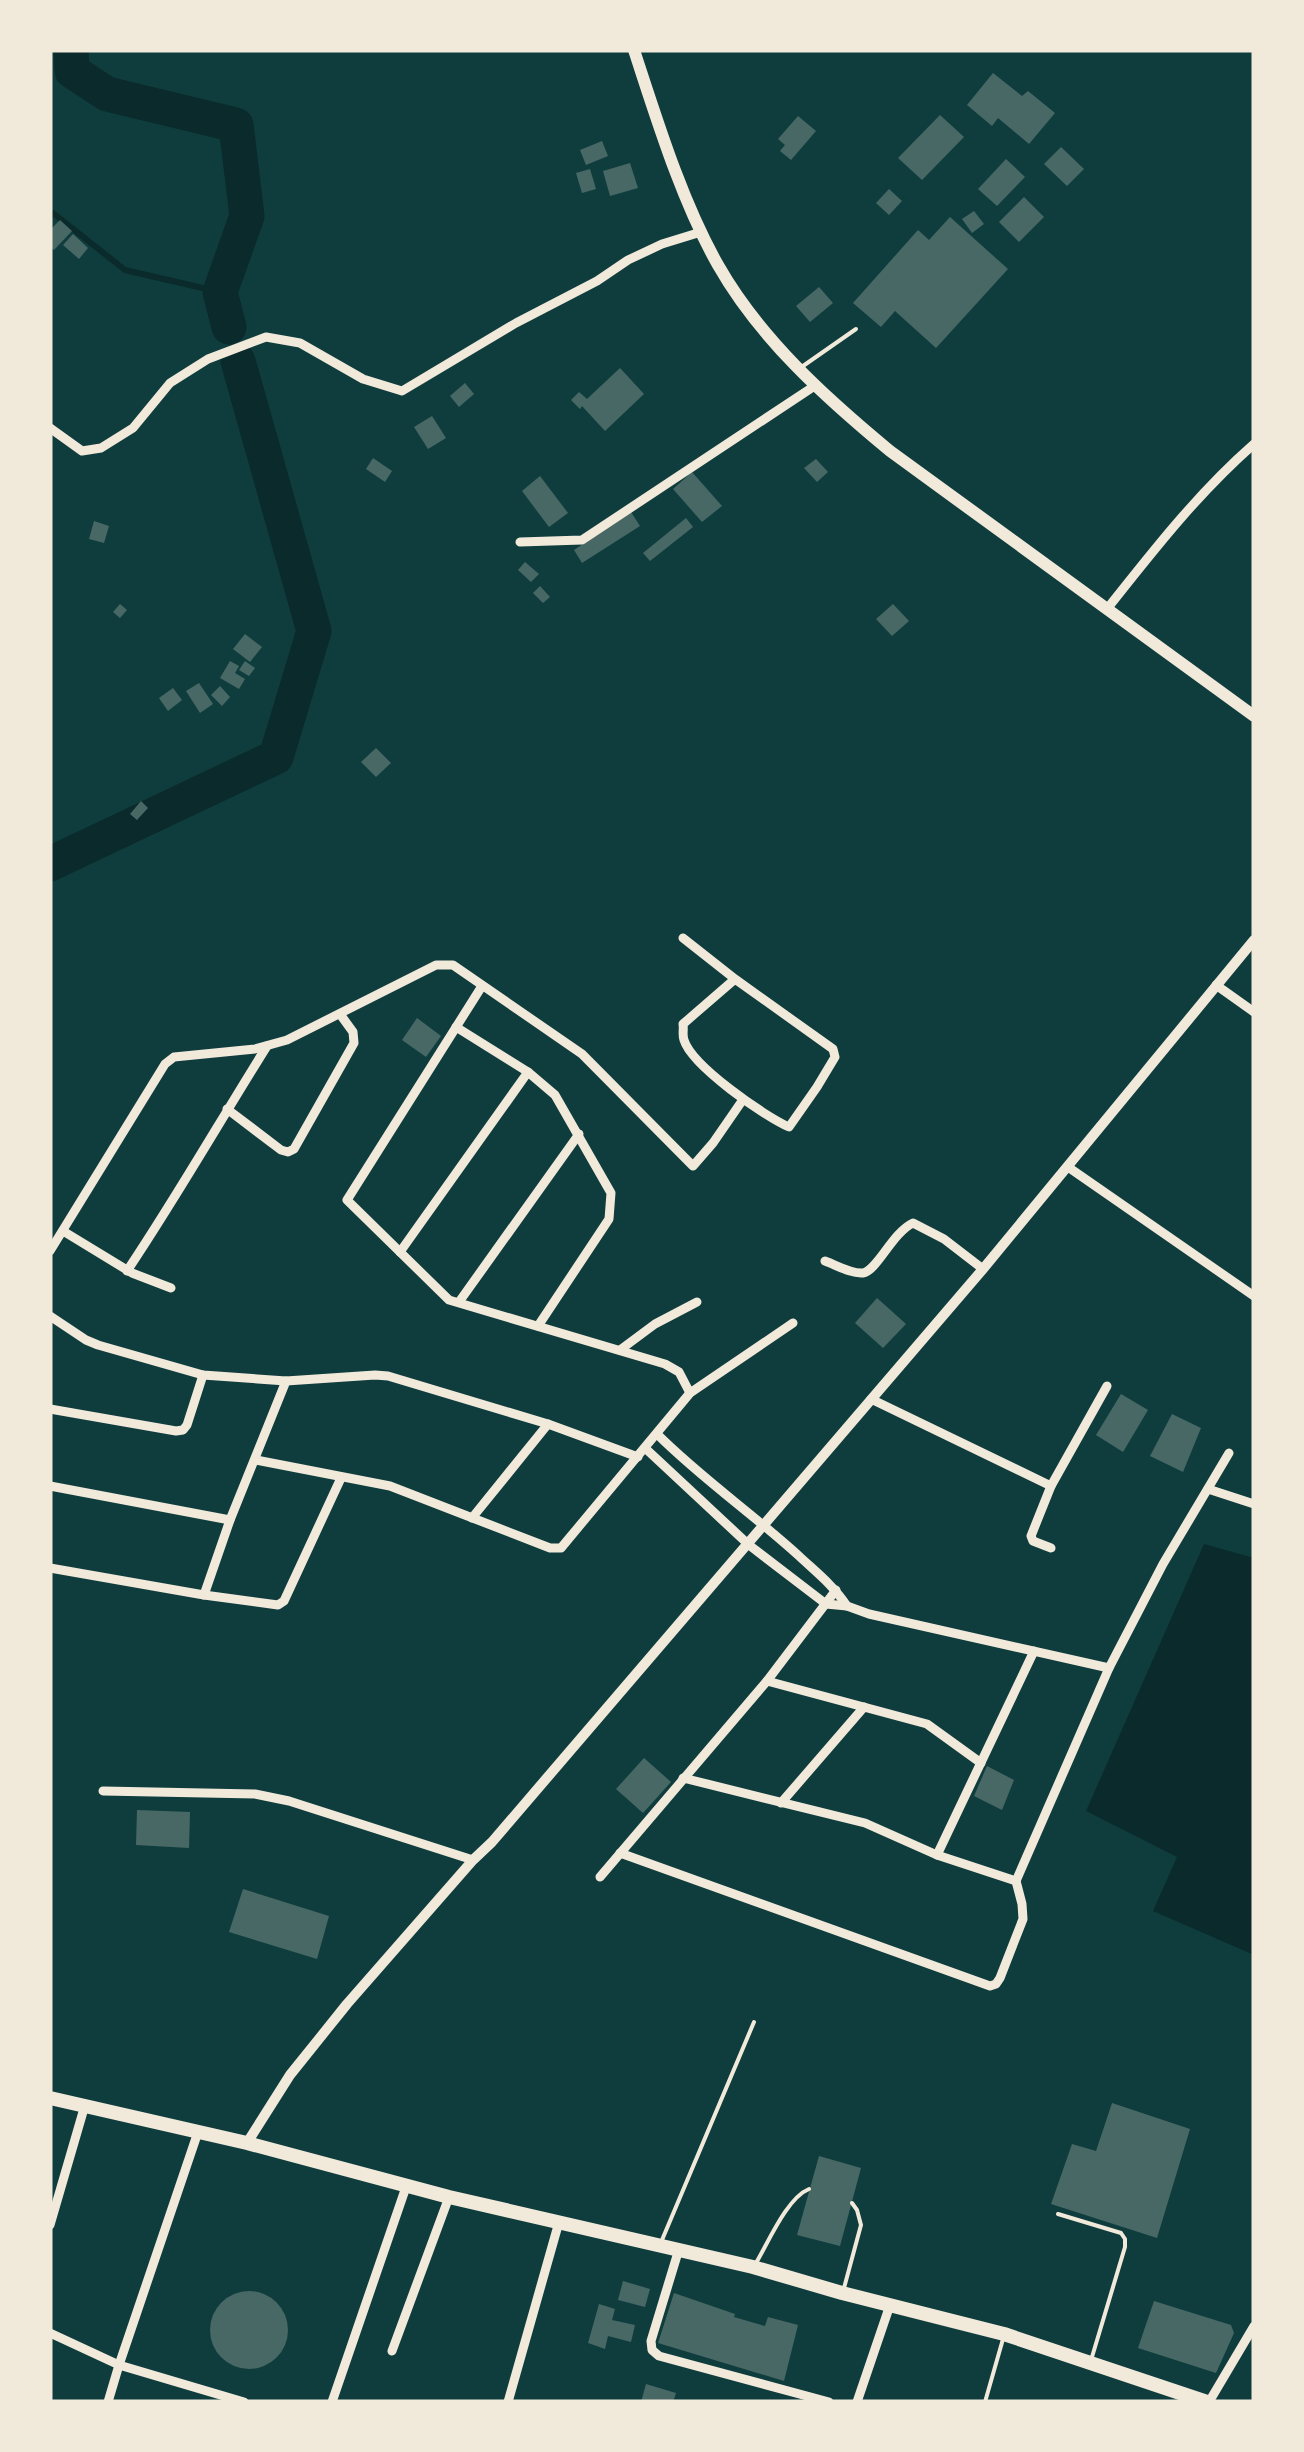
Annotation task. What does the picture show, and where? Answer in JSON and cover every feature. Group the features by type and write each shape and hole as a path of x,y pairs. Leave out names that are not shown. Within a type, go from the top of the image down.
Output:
{"main road":[{"path":"634,50 701,232 753,318 799,368 836,406 890,451 1254,716"},
{"path":"50,2098 247,2142 448,2197 753,2267 1004,2334 1208,2402"}],"street":[{"path":"50,428 82,450 101,448 134,428 170,383 208,359 266,336 300,343 363,379 402,391 516,323 597,282 628,260 701,232"},
{"path":"520,542 582,540 816,386"},
{"path":"1106,608 1220,474 1254,444"},
{"path":"683,938 833,1048 835,1052 817,1088 789,1127 742,1100 694,1056 684,1040 684,1024 735,979"},
{"path":"247,2142 290,2075 324,2032 766,1526 984,1269 1254,940"},
{"path":"50,1251 165,1064 174,1057 255,1049 288,1040 436,965 454,965 582,1054 693,1166 742,1100"},
{"path":"482,986 347,1200 449,1300 665,1364 679,1372 690,1393"},
{"path":"1216,986 1254,1012"},
{"path":"228,1109 281,1150 294,1149 354,1042 340,1014"},
{"path":"456,1027 528,1072 555,1094 611,1193 609,1219 538,1326"},
{"path":"128,1271 266,1046"},
{"path":"400,1252 528,1072"},
{"path":"458,1302 579,1134"},
{"path":"1068,1167 1254,1296"},
{"path":"825,1261 862,1273 871,1270 889,1243 913,1223 984,1269"},
{"path":"63,1231 128,1271 171,1288"},
{"path":"620,1350 654,1324 697,1302"},
{"path":"50,1316 98,1345 203,1375 286,1381 388,1376 642,1452 826,1604 1109,1668"},
{"path":"256,1460 390,1486 550,1548 562,1548 690,1393 793,1323"},
{"path":"50,1409 183,1430 203,1375"},
{"path":"204,1595 286,1381"},
{"path":"1051,1548 1033,1541 1031,1536 1052,1486 1107,1386"},
{"path":"871,1399 1052,1486"},
{"path":"472,1518 548,1424"},
{"path":"657,1434 766,1526 836,1590 847,1606"},
{"path":"620,1852 990,1986 996,1984 1022,1919 1016,1882 1109,1668 1163,1564 1229,1452"},
{"path":"50,1568 278,1605 284,1600 342,1478"},
{"path":"50,1486 230,1520"},
{"path":"1208,1489 1254,1504"},
{"path":"600,1877 767,1682 836,1590"},
{"path":"937,1854 1034,1650"},
{"path":"767,1682 927,1724 981,1762"},
{"path":"782,1803 864,1707"},
{"path":"684,1778 865,1824 1016,1882"},
{"path":"103,1790 255,1794 472,1860"},
{"path":"50,2225 85,2105"},
{"path":"108,2402 198,2132"},
{"path":"332,2402 406,2186"},
{"path":"392,2351 448,2197"},
{"path":"508,2402 559,2222"},
{"path":"679,2249 652,2350 660,2356 829,2402"},
{"path":"858,2402 890,2304"},
{"path":"1208,2402 1254,2326"},
{"path":"50,2333 119,2365 244,2402"}],"lane":[{"path":"799,368 856,329"},
{"path":"660,2244 754,2022"},
{"path":"753,2267 791,2204 800,2193 810,2189"},
{"path":"842,2293 862,2225 852,2202"},
{"path":"1058,2214 1120,2234 1124,2240 1091,2362"},
{"path":"985,2402 1004,2334"}],"water":[{"path":"1204,1544 1254,1558 1254,1955 1153,1911 1177,1857 1086,1811"}],"building":[{"path":"993,73 1022,96 1028,91 1055,113 1029,144 998,118 992,126 967,105"},
{"path":"940,115 964,137 922,180 898,158"},
{"path":"798,116 816,131 791,160 780,151 785,145 778,139"},
{"path":"602,141 608,156 586,165 580,150"},
{"path":"1061,147 1084,169 1067,186 1044,164"},
{"path":"1006,159 1025,177 997,206 978,189"},
{"path":"630,163 638,188 610,196 603,171"},
{"path":"590,169 596,189 582,193 576,173"},
{"path":"889,189 902,201 889,215 876,203"},
{"path":"1024,197 1044,217 1019,242 999,222"},
{"path":"974,211 984,224 972,233 962,219"},
{"path":"950,217 1008,269 936,348 895,311 881,327 853,303 918,230 929,240"},
{"path":"60,220 72,231 54,250 50,247 50,230"},
{"path":"73,234 88,248 79,259 63,245"},
{"path":"819,287 833,303 810,322 796,306"},
{"path":"620,368 644,394 605,431 571,400 579,392 587,399"},
{"path":"465,383 474,394 459,407 450,396"},
{"path":"432,416 446,438 428,449 414,427"},
{"path":"373,458 392,471 385,482 366,469"},
{"path":"816,459 828,472 817,482 804,468"},
{"path":"692,472 722,506 702,522 673,489"},
{"path":"540,476 568,513 549,527 522,491"},
{"path":"631,512 640,526 582,563 574,550"},
{"path":"686,518 693,527 650,561 643,553"},
{"path":"94,521 109,526 104,543 89,539"},
{"path":"525,562 539,574 531,582 518,570"},
{"path":"540,586 550,597 543,603 533,593"},
{"path":"120,604 127,610 120,618 113,612"},
{"path":"893,604 909,621 892,636 876,619"},
{"path":"245,634 262,647 250,662 233,649"},
{"path":"230,661 239,666 235,673 245,679 239,689 220,678"},
{"path":"245,661 255,668 249,676 239,670"},
{"path":"199,683 213,704 200,713 186,691"},
{"path":"220,686 230,697 222,706 211,695"},
{"path":"173,688 182,700 168,711 159,698"},
{"path":"376,748 391,763 376,777 361,762"},
{"path":"141,801 148,808 137,820 130,814"},
{"path":"417,1018 441,1036 426,1057 402,1040"},
{"path":"877,1298 906,1324 883,1348 855,1323"},
{"path":"1121,1394 1148,1410 1123,1452 1096,1435"},
{"path":"1172,1414 1201,1428 1183,1472 1150,1456"},
{"path":"644,1758 671,1782 643,1813 616,1789"},
{"path":"987,1766 1014,1780 1002,1810 974,1796"},
{"path":"137,1810 190,1812 189,1848 136,1845"},
{"path":"243,1889 329,1916 317,1959 229,1932"},
{"path":"1112,2103 1190,2129 1157,2238 1051,2204 1072,2144 1096,2151"},
{"path":"819,2156 861,2168 840,2246 797,2235"},
{"path":"623,2281 650,2289 645,2307 618,2300"},
{"path":"249,2291 277,2302 288,2330 277,2358 249,2369 221,2358 210,2330 221,2302"},
{"path":"674,2293 765,2326 768,2317 798,2325 784,2381 658,2343"},
{"path":"1154,2301 1231,2325 1234,2333 1216,2373 1138,2348"},
{"path":"599,2304 615,2309 612,2320 635,2325 631,2342 608,2336 605,2349 588,2343"},
{"path":"646,2384 676,2393 673,2402 641,2402"}],"waterway":[{"path":"71,50 72,71 107,94 236,125 247,216 220,292 229,327"},
{"path":"50,216 53,213 125,270 220,292"},
{"path":"50,864 276,757 314,631 238,361"}]}
